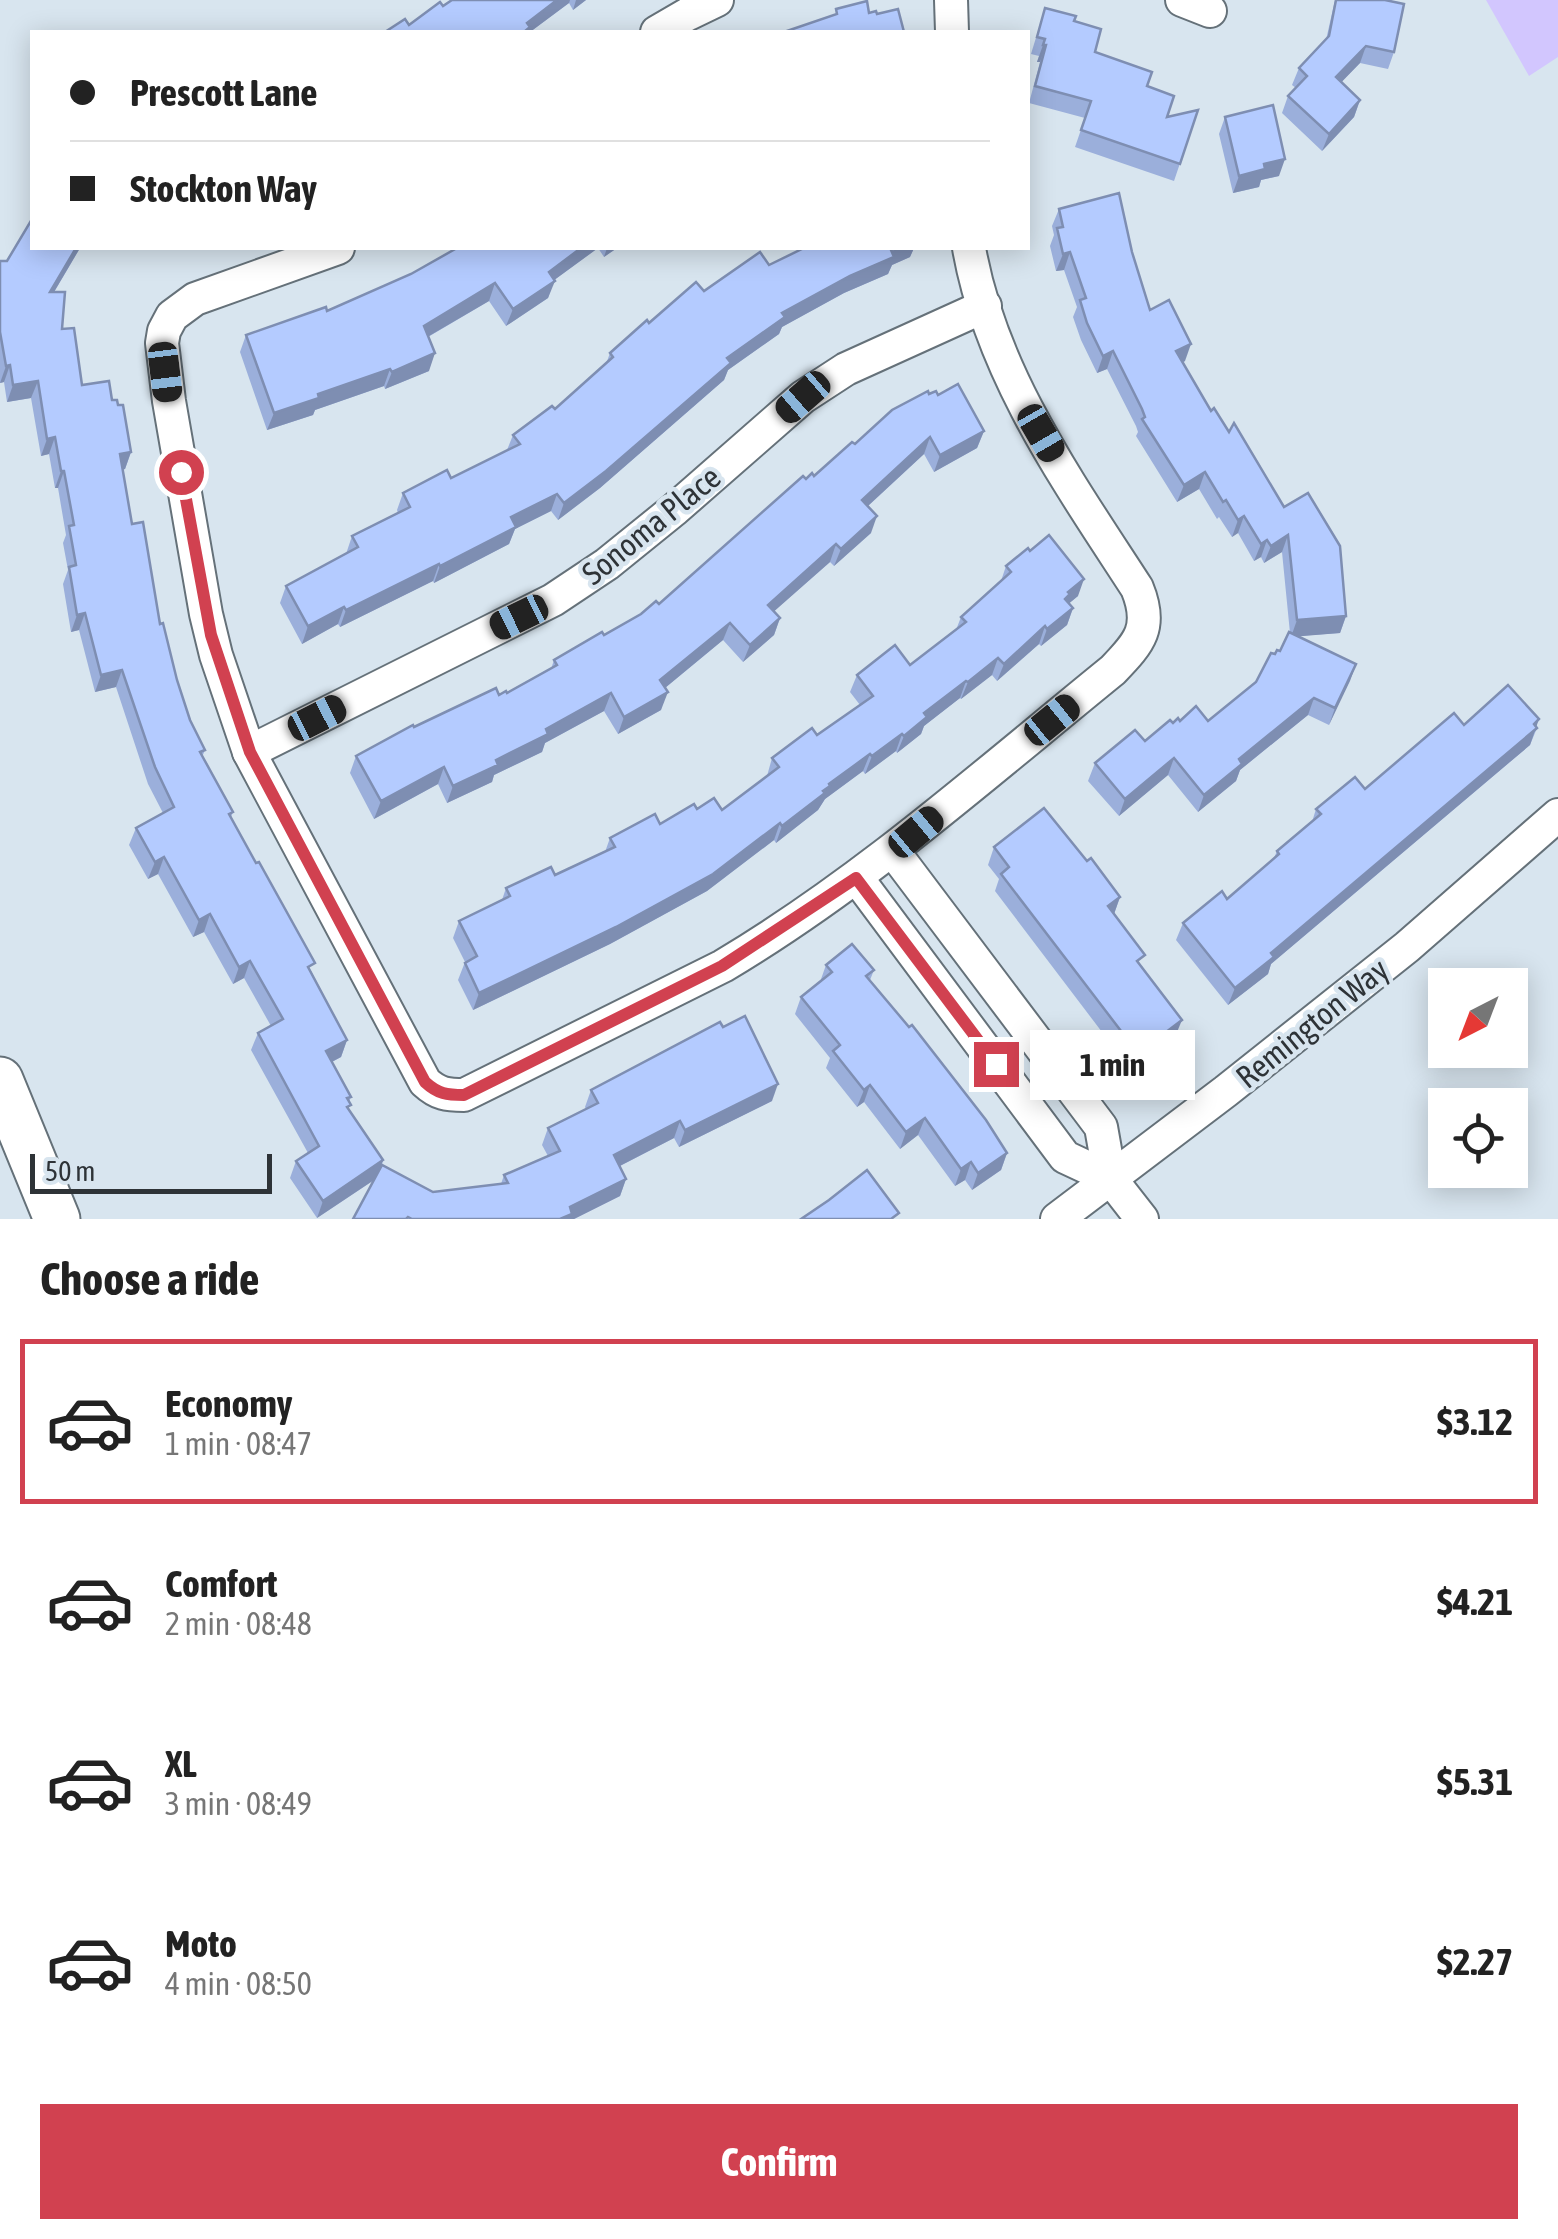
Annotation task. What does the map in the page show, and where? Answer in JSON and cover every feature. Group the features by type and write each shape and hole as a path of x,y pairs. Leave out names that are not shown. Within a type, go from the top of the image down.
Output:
{"main road":[{"path":"0,1080 57,1219"}],"street":[{"path":"661,30 717,0"},
{"path":"951,0 952,30"},
{"path":"332,250 195,299 172,316 162,342 169,401 206,614 250,752 425,1082 444,1095 464,1095 722,966 893,851 1134,649 1143,631 1145,615 1137,588 1075,493 1024,403 1002,357 971,250"},
{"name":"Sonoma Place","path":"250,752 553,600 607,564 675,510 803,397 846,369 985,306"},
{"name":"Remington Way","path":"1056,1219 1407,947 1558,815"},
{"path":"893,851 1101,1128 1110,1178"},
{"path":"856,878 1065,1157 1110,1178 1142,1219"}],"shaded area":[{"path":"1486,0 1558,0 1558,57 1529,76"}],"building":[{"path":"452,0 557,0 527,23 530,27 526,30 388,30 405,19 409,25 440,2 443,6"},
{"path":"1336,0 1404,4 1394,52 1366,46 1336,77 1360,100 1329,134 1288,96 1307,76 1299,68 1329,36"},
{"path":"867,1 869,13 898,9 903,30 790,30 837,14 836,9"},
{"path":"1045,8 1076,16 1074,21 1101,29 1095,52 1152,72 1147,86 1174,96 1167,117 1198,110 1180,164 1081,130 1091,101 1035,86 1046,45 1045,39 1037,37"},
{"path":"1273,105 1285,159 1239,176 1225,117"},
{"path":"1119,193 1150,310 1169,300 1191,344 1176,351 1211,411 1214,408 1229,432 1234,423 1284,507 1308,493 1340,546 1346,616 1297,620 1288,535 1271,546 1267,540 1261,544 1244,516 1238,520 1226,500 1223,502 1205,472 1184,485 1142,419 1142,409 1113,351 1103,356 1087,323 1080,300 1086,298 1070,252 1063,254 1057,228 1063,227 1059,209"},
{"path":"30,222 30,250 75,250 50,292 65,292 62,329 74,328 82,385 109,381 112,400 123,405 131,452 120,454 132,524 143,522 160,624 163,623 190,720 205,750 200,752 233,812 229,814 315,963 308,967 347,1040 326,1051 351,1097 347,1098 351,1105 347,1107 383,1160 323,1201 296,1161 319,1146 258,1033 283,1019 250,961 239,967 210,914 199,920 164,857 155,862 136,828 174,807 155,767 122,670 101,675 85,613 77,615 69,567 76,565 69,526 74,525 55,437 47,439 38,381 13,385 10,365 6,366 0,332 0,261 7,261"},
{"path":"453,250 578,250 549,272 555,281 513,309 495,283 424,326 435,353 274,413 246,335 326,307 327,311 411,274"},
{"path":"800,250 891,250 894,257 782,313 785,317 727,358 731,363 564,503 557,494 511,517 516,527 308,626 286,586 358,547 352,536 410,507 403,493 447,470 451,478 520,444 513,435 552,406 555,409 613,357 610,353 696,282 704,291 760,252 769,265"},
{"path":"958,384 984,431 940,455 930,437 862,500 877,516 841,549 836,544 768,605 780,618 750,645 730,623 660,680 668,692 624,717 611,693 546,729 548,734 496,760 498,765 453,786 444,767 381,801 356,756 496,688 499,695 507,693 557,665 554,660 641,614 656,601 659,604 803,476 814,476 892,410 928,391 938,395"},
{"path":"1049,535 1084,579 1065,599 1073,608 1047,629 1045,626 1004,664 998,658 966,681 924,713 927,717 904,736 870,754 782,826 780,823 713,874 616,927 479,993 465,963 477,956 459,921 510,896 506,888 551,867 555,875 615,847 610,838 655,814 660,824 694,804 697,809 714,798 722,810 779,767 772,758 812,728 817,735 873,696 857,675 895,645 910,665 966,622 961,617 1011,572 1006,566"},
{"path":"1289,632 1356,664 1335,708 1314,698 1239,759 1242,764 1204,795 1174,758 1125,799 1095,763 1135,730 1145,741 1170,720 1180,721 1196,706 1208,721 1256,682 1271,653 1280,651"},
{"path":"1508,685 1539,719 1534,724 1537,728 1271,953 1274,957 1235,988 1183,923 1222,891 1227,899 1321,814 1316,809 1355,777 1365,789 1454,713 1464,725"},
{"path":"1044,808 1087,861 1091,858 1120,897 1108,906 1145,955 1137,961 1182,1020 1141,1051 1137,1046 1134,1048 1001,874 1009,867 994,847"},
{"path":"852,944 874,970 866,976 909,1027 912,1025 1007,1153 978,1173 971,1162 961,1169 925,1118 906,1132 870,1085 864,1090 833,1051 840,1045 801,997 832,972 826,965"},
{"path":"745,1016 778,1084 685,1130 680,1121 614,1155 626,1179 570,1207 572,1214 560,1219 353,1219 382,1165 433,1192 508,1183 504,1175 560,1151 548,1128 598,1103 591,1090 720,1022 723,1027"},
{"path":"867,1170 899,1213 891,1219 801,1219 829,1200"}],"route":[{"path":"181,472 216,655 258,772 425,1082 434,1090 444,1095 464,1095 722,966 856,878 996,1064"}]}
